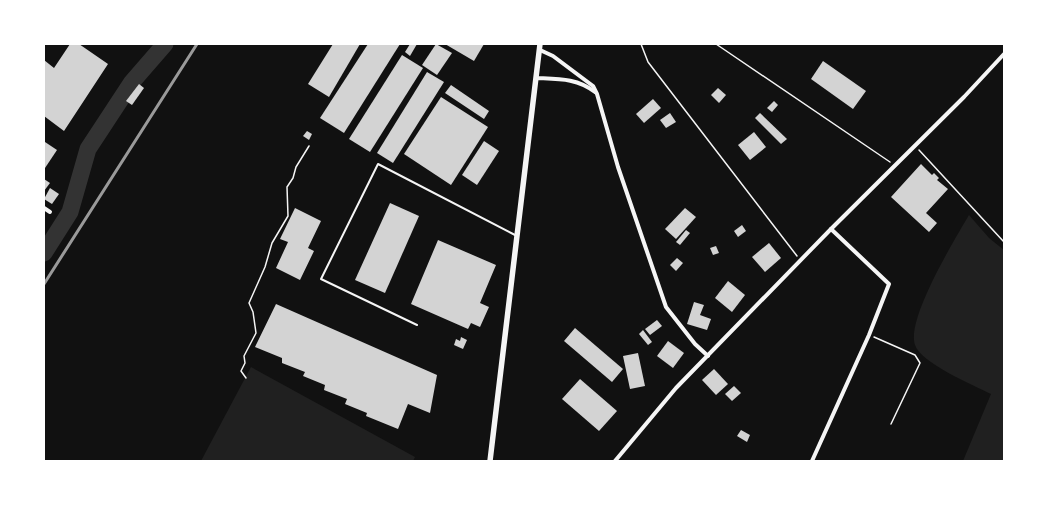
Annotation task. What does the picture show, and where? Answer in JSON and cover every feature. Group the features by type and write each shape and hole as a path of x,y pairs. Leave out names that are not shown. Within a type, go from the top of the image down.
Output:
{"street":[{"path":"490,461 540,47 593,86 597,94 618,167 666,307 695,344 708,356"},
{"path":"615,461 676,388 1004,54"},
{"path":"536,78 570,79 587,86 597,94"},
{"path":"44,208 50,212"},
{"path":"812,461 869,335 889,284 831,229"},
{"path":"619,461 620,455"}],"lane":[{"path":"417,325 321,279 378,164 517,235"}],"path":[{"path":"641,44 648,62 800,261"},
{"path":"716,44 895,165"},
{"path":"915,145 1004,242"},
{"path":"246,378 241,371 244,368 244,356 256,333 253,312 249,303 265,267 272,242 288,216 287,187 293,178 296,166 309,146"},
{"path":"869,335 915,355 920,363 891,424"}],"shaded area":[{"path":"969,215 989,238 1004,250 1004,461 963,461 991,394 937,366 919,352 915,345 914,333 924,299 943,260"},
{"path":"251,367 415,457 413,461 201,461"}],"building":[{"path":"70,44 79,44 108,64 64,131 44,116 44,60 54,68"},
{"path":"333,44 360,44 329,97 308,84"},
{"path":"368,44 400,44 344,133 320,118"},
{"path":"410,44 417,44 410,56 405,52"},
{"path":"436,44 452,53 437,75 422,65"},
{"path":"445,44 484,44 474,61"},
{"path":"402,55 423,68 370,152 349,139"},
{"path":"823,61 866,91 853,109 811,79"},
{"path":"427,72 444,82 393,163 377,153"},
{"path":"139,84 144,88 132,105 126,101"},
{"path":"451,85 489,111 484,119 445,93"},
{"path":"718,88 726,95 719,103 711,95"},
{"path":"441,97 488,127 451,185 404,154"},
{"path":"653,99 661,108 644,123 636,114"},
{"path":"774,101 778,105 772,112 767,108"},
{"path":"670,113 676,122 666,128 660,120"},
{"path":"760,113 787,139 781,144 755,118"},
{"path":"307,131 312,134 309,140 303,136"},
{"path":"754,132 766,147 750,160 738,145"},
{"path":"484,141 499,151 477,185 462,175"},
{"path":"45,142 57,150 45,168 44,167"},
{"path":"921,164 932,175 934,173 939,178 937,180 948,189 926,213 937,223 929,232 891,197"},
{"path":"44,179 50,183 44,191"},
{"path":"50,188 59,194 52,204 44,199"},
{"path":"390,203 419,216 385,293 355,280"},
{"path":"295,208 321,221 308,248 314,251 300,280 276,268 288,242 280,239"},
{"path":"685,208 696,217 676,239 665,229"},
{"path":"742,225 746,231 738,237 734,231"},
{"path":"686,230 690,233 680,245 676,242"},
{"path":"438,240 496,265 480,303 489,307 480,327 471,323 468,329 411,304"},
{"path":"769,243 781,258 765,272 752,257"},
{"path":"716,246 719,253 713,255 710,248"},
{"path":"677,258 683,263 676,271 670,265"},
{"path":"728,281 745,295 732,312 715,298"},
{"path":"694,302 704,305 700,315 711,319 707,330 687,324"},
{"path":"276,304 437,375 430,413 408,404 398,429 366,416 367,413 345,404 347,399 324,390 325,385 303,376 305,372 282,363 282,358 255,347"},
{"path":"657,320 662,326 650,335 645,329"},
{"path":"575,328 623,369 612,382 564,341"},
{"path":"643,330 652,342 648,345 639,334"},
{"path":"461,337 467,340 463,349 454,345 456,339 460,341"},
{"path":"668,341 684,353 673,368 657,356"},
{"path":"638,353 645,386 630,389 623,356"},
{"path":"714,369 728,384 716,395 702,380"},
{"path":"580,379 617,411 599,431 562,399"},
{"path":"734,386 741,393 732,401 725,394"},
{"path":"741,430 750,435 747,442 737,436"}],"waterway":[{"path":"44,253 70,212 88,149 132,82 165,44"}],"railway":[{"path":"44,284 197,44"}]}
